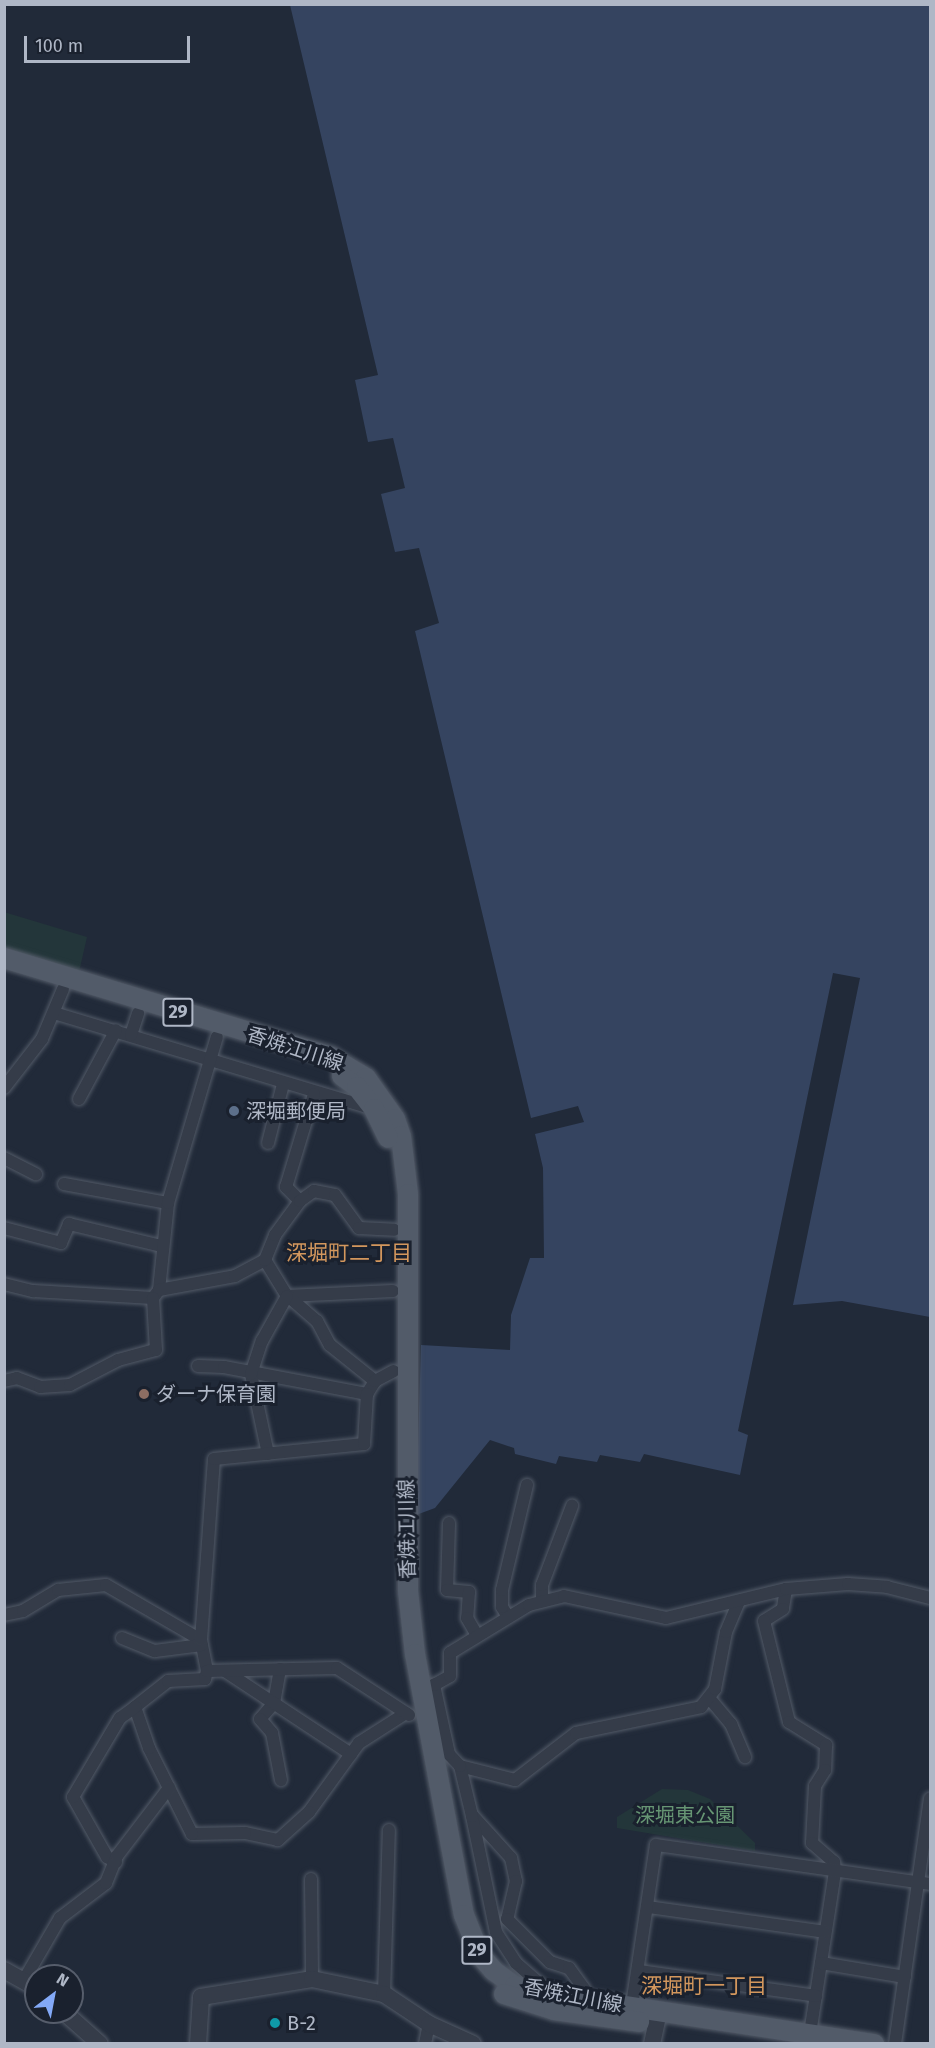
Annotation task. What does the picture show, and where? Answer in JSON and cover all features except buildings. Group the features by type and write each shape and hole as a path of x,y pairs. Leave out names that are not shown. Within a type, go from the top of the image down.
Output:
{"main road":[{"name":"香焼江川線","path":"4,958 331,1057 347,1072 357,1087 401,1136 408,1194 399,1470 401,1656 458,1942 485,1981 510,1998 630,2014"},
{"name":"香焼江川線","path":"4,971 138,1012 216,1040 347,1072"},
{"name":"香焼江川線","path":"384,1117 392,1166 394,1371 399,1470"},
{"name":"香焼江川線","path":"553,2003 582,2000 630,2014 656,2027 787,2043"},
{"name":"香焼江川線","path":"656,2027 874,2043"}],"street":[{"path":"4,1088 42,1039 63,989"},
{"path":"131,1035 138,1012"},
{"path":"54,1013 116,1030 384,1117"},
{"path":"79,1099 116,1030"},
{"path":"4,1381 17,1378 40,1387 70,1385 118,1360 156,1350 156,1294 168,1203 207,1061 211,1060 216,1040"},
{"path":"268,1143 283,1084"},
{"path":"300,1201 286,1187 314,1094"},
{"path":"4,1158 36,1174"},
{"path":"64,1184 168,1203"},
{"path":"4,1284 33,1291 156,1294 236,1276 265,1260 276,1235 300,1201 314,1191 335,1195 359,1228 394,1230"},
{"path":"4,1228 61,1243 69,1224 161,1246"},
{"path":"265,1260 288,1297 317,1321 330,1346 375,1381"},
{"path":"288,1297 393,1291"},
{"path":"268,1454 251,1374 262,1341 288,1297"},
{"path":"198,1366 224,1367 251,1374 367,1394"},
{"path":"116,1862 107,1857 73,1797 120,1718 168,1681 205,1679 207,1671 201,1643 214,1459 364,1444 367,1394 375,1381 394,1371"},
{"path":"508,1617 502,1608 502,1590 526,1485"},
{"path":"542,1599 542,1585 572,1506"},
{"path":"449,1523 447,1590 470,1592 467,1618 477,1635"},
{"path":"553,2003 516,1964 496,1932 460,1766 449,1754 434,1685 450,1676 450,1653 477,1635 542,1599 564,1596 666,1618 786,1589 848,1584 887,1587 930,1598"},
{"path":"4,1615 23,1611 58,1590 106,1585 201,1643"},
{"path":"786,1589 783,1610 764,1621 789,1722 826,1745 825,1770 815,1786 812,1842 834,1862 835,1872 809,2038"},
{"path":"460,1766 506,1781 516,1780 576,1732 693,1710 710,1699 719,1678 726,1632 739,1600"},
{"path":"122,1638 154,1651 201,1643"},
{"path":"135,1707 169,1788 192,1834 245,1833 278,1840 309,1812 359,1743 408,1714 337,1668 207,1671"},
{"path":"280,1669 274,1703 260,1719 272,1733 281,1780"},
{"path":"225,1671 351,1754"},
{"path":"710,1699 731,1724 745,1757"},
{"path":"39,1964 60,1918 106,1883 116,1862 169,1788"},
{"path":"895,2043 905,1977 926,1883 930,1798"},
{"path":"472,1816 511,1858 516,1881 507,1919 550,1962 569,1968 584,1989 582,2000"},
{"path":"384,1994 389,1830"},
{"path":"630,2014 639,1971 656,1845 926,1883"},
{"path":"311,1879 312,1979"},
{"path":"648,1908 825,1932"},
{"path":"821,1963 905,1977"},
{"path":"4,1970 24,1981"},
{"path":"639,1971 816,1996"},
{"path":"198,2043 201,1997 312,1979 384,1994 429,2024 473,2043"},
{"path":"78,2024 100,2043"},
{"path":"425,2043 429,2024"}],"green space":[{"path":"4,912 87,937 79,972 5,948"},
{"name":"深堀東公園","path":"662,1789 688,1790 710,1799 755,1843 755,1851 617,1828 617,1817"}],"water":[{"path":"290,5 930,5 930,1317 842,1301 793,1305 860,978 833,973 738,1431 748,1435 740,1475 644,1454 640,1462 600,1455 597,1462 559,1456 556,1464 515,1454 514,1448 490,1440 435,1508 416,1515 421,1345 510,1350 511,1315 530,1258 544,1258 543,1168 535,1134 584,1122 578,1106 531,1118 415,631 439,623 419,548 395,552 381,494 405,488 393,438 368,442 355,380 378,375"}],"place":[{"name":"深堀郵便局","path":"234,1111"},
{"name":"ダーナ保育園","path":"144,1394"},
{"name":"B-2","path":"275,2023"}],"district":[{"name":"深堀町二丁目","path":"349,1253"},
{"name":"深堀町一丁目","path":"704,1986"}]}
